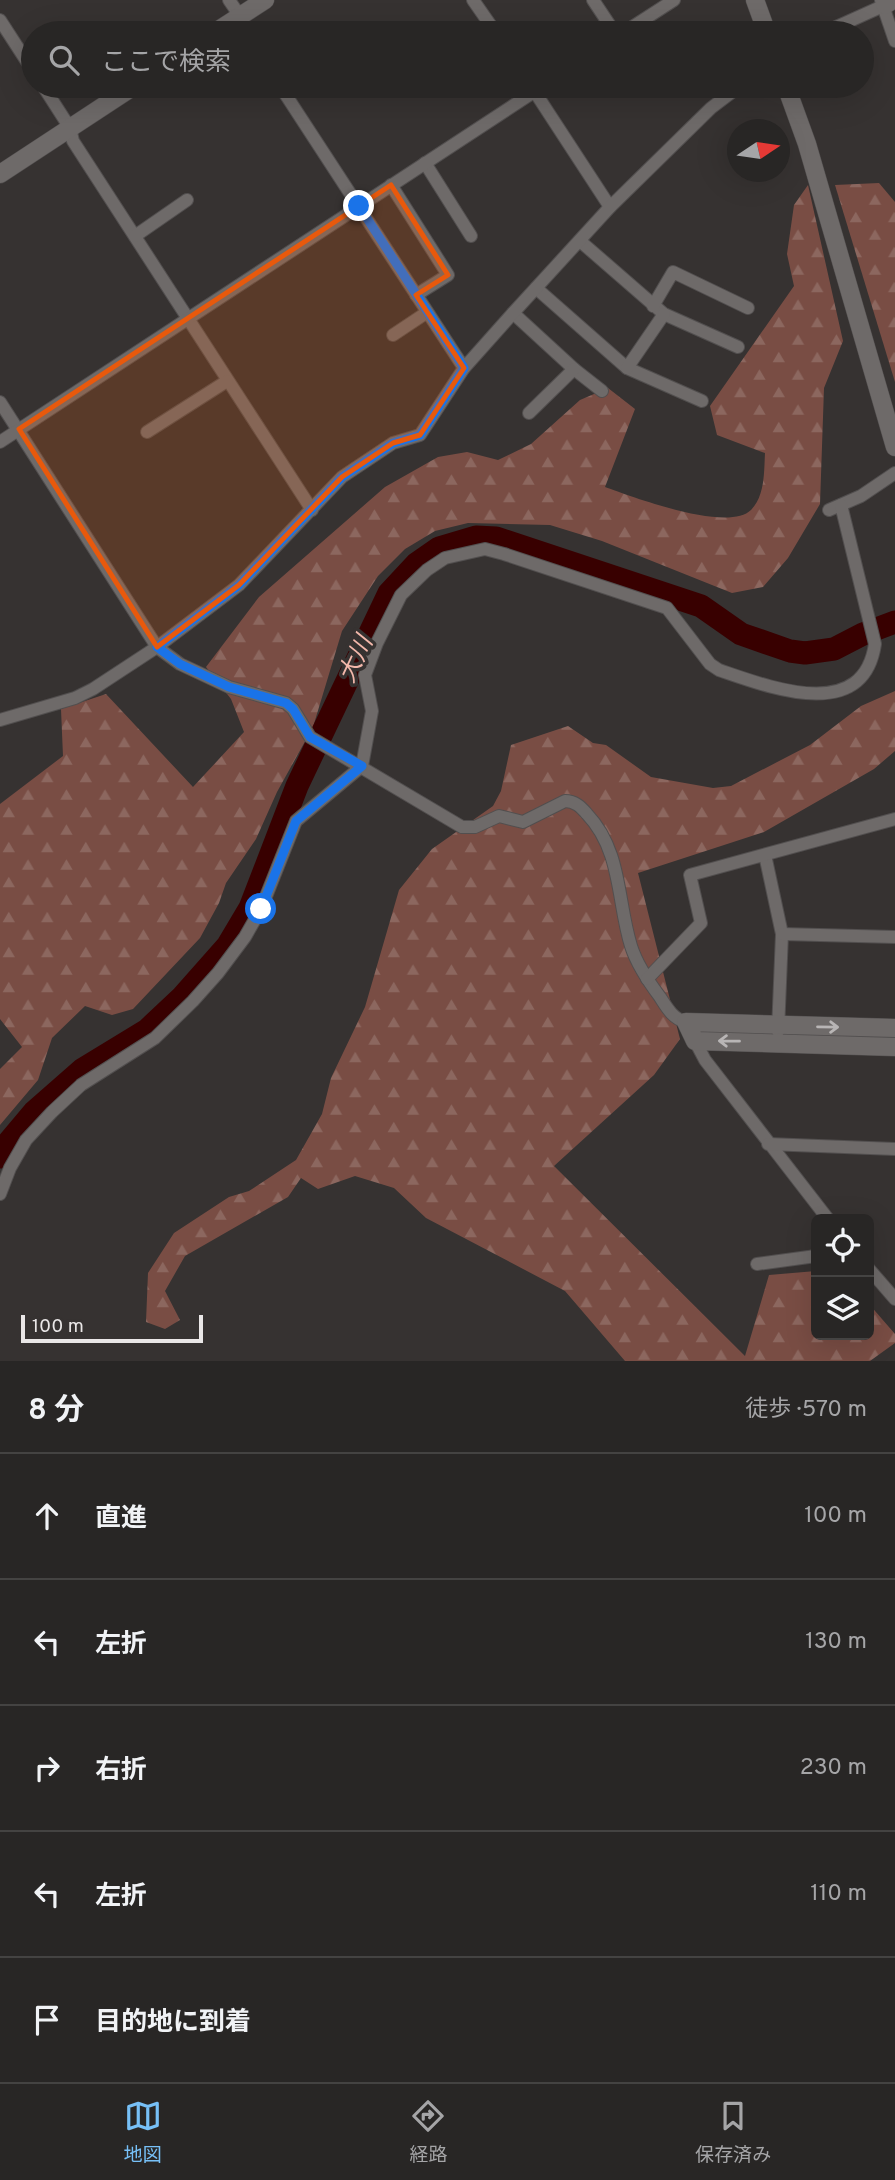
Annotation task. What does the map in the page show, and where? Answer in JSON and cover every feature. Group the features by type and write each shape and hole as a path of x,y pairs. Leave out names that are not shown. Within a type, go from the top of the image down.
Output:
{"street":[{"path":"229,0 241,21"},
{"path":"247,21 265,0"},
{"path":"474,0 488,21"},
{"path":"593,0 607,21"},
{"path":"642,21 674,0"},
{"path":"755,0 763,21"},
{"path":"847,21 886,2 895,41"},
{"path":"0,20 21,52"},
{"path":"51,98 70,128 73,141 312,510"},
{"path":"0,174 116,98"},
{"path":"287,98 464,368"},
{"path":"0,442 521,98"},
{"path":"542,98 610,207"},
{"path":"0,720 75,698 157,647 239,585 342,477 393,443 420,435 464,368 513,313 610,207 724,98"},
{"path":"790,98 807,144 895,447"},
{"path":"425,163 471,236"},
{"path":"391,185 448,275 416,295"},
{"path":"135,236 187,200"},
{"path":"580,241 664,314 738,347"},
{"path":"653,306 673,272 748,308"},
{"path":"536,288 627,368 702,401"},
{"path":"393,335 426,313"},
{"path":"513,313 602,391"},
{"path":"627,368 664,314"},
{"path":"529,413 574,369"},
{"path":"147,432 227,381"},
{"path":"0,402 157,647 180,664 229,687 286,703 312,738 462,827 468,828 499,816 523,822 565,801 582,808 593,820 612,855 628,938 635,959 669,1011 678,1020 895,1047"},
{"path":"0,1194 10,1168 26,1140 52,1112 81,1085 155,1038 218,973 245,937 261,909 296,821 362,766 372,711 365,676 391,612 401,595 427,570 445,558 466,552 485,549 504,554 667,608 709,664 719,670 797,694 840,691 852,685 872,663 874,638 835,507 861,496 895,473"},
{"path":"647,979 701,923 690,876 895,818"},
{"path":"765,855 782,934 778,1034"},
{"path":"782,934 895,937"},
{"path":"686,1022 705,1060 824,1214"},
{"path":"695,1041 895,1028"},
{"path":"768,1144 895,1149"},
{"path":"757,1264 811,1257"},
{"path":"874,1275 895,1299"}],"highlighted area":[{"path":"391,185 448,275 416,295 464,368 420,435 393,443 342,477 239,585 157,647 19,429"}],"green space":[{"path":"879,183 895,202 895,382 835,185"},
{"path":"808,185 843,341 824,388 820,504 788,558 763,587 732,593 602,541 550,525 468,523 435,531 405,549 378,576 342,631 313,727 277,792 256,839 226,883 219,903 200,938 133,1009 112,1015 85,1006 52,1038 38,1080 0,1125 0,1069 22,1047 0,1019 0,804 63,756 61,709 106,694 193,787 244,732 231,699 206,667 259,597 385,487 438,457 467,452 498,460 531,444 580,400 608,388 635,409 605,487 657,505 702,515 722,518 739,516 751,510 761,491 765,453 717,435 710,406 794,286 787,254 794,205"},
{"path":"895,691 895,751 874,769 764,832 638,873 680,1039 654,1075 554,1166 745,1356 769,1275 811,1271 811,1340 874,1340 874,1310 895,1334 895,1343 870,1361 625,1361 565,1291 426,1218 394,1188 355,1176 318,1189 301,1178 288,1197 185,1256 165,1291 180,1320 165,1329 146,1322 148,1273 174,1233 229,1197 249,1191 296,1160 322,1114 331,1078 365,1007 399,890 432,849 493,806 501,791 511,745 568,726 593,743 606,745 651,777 713,788 731,786 810,745 861,706"}],"waterway":[{"name":"大川","path":"0,1157 7,1144 34,1112 83,1069 147,1030 182,997 228,945 250,908 297,786 389,593 416,564 439,548 476,537 496,538 701,606 741,634 790,651 805,653 834,649 895,622"}],"route":[{"path":"261,909 296,821 362,766 310,737 293,709 286,703 229,687 180,664 157,647 239,585 342,477 393,443 420,435 464,368 359,206"}]}
